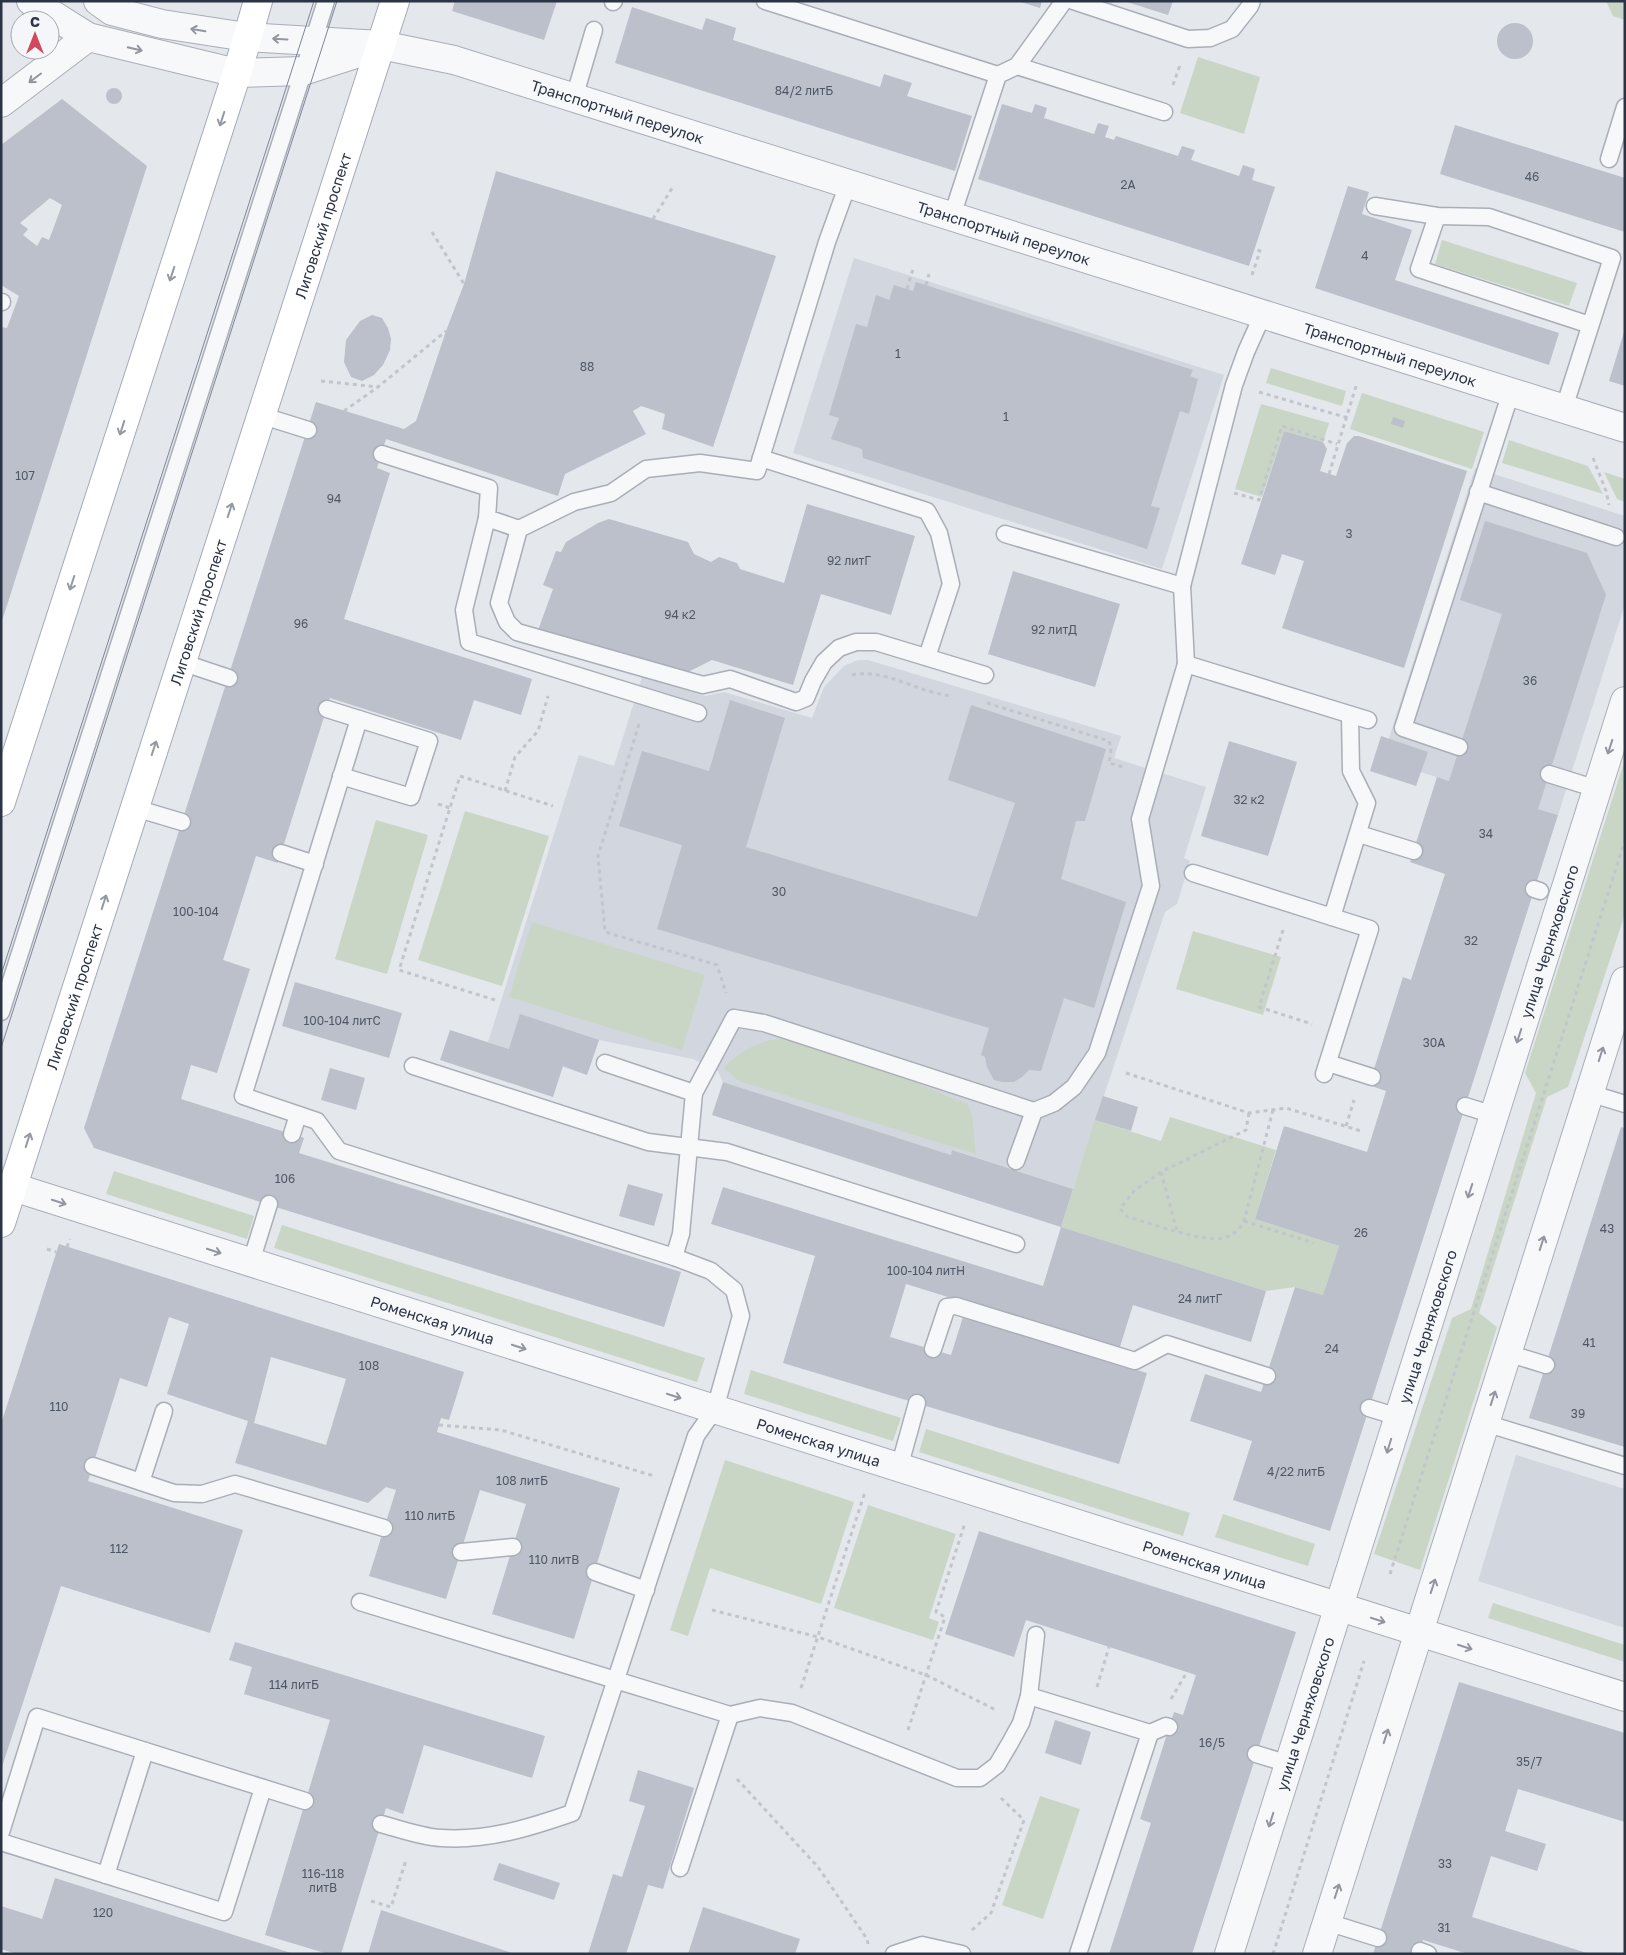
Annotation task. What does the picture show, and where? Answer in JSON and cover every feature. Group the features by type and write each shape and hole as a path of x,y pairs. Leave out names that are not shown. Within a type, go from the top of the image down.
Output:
{"main road":[{"path":"1,802 10,744 236,73 258,1"},
{"name":"Лиговский проспект","path":"1,1223 395,1"}],"street":[{"path":"31,1 38,8 88,37 236,73 303,71 381,45"},
{"name":"Транспортный переулок","path":"105,6 162,24 246,37 381,45 454,60 1625,428"},
{"path":"1,103 88,37"},
{"name":"улица Черняховского","path":"1229,1954 1625,701"},
{"path":"1317,1954 1625,981"},
{"name":"Роменская улица","path":"13,1187 1625,1698"}],"lane":[{"path":"1,1012 326,1"},
{"path":"766,1 998,75 1017,66 1064,1"},
{"path":"1073,1 1188,39 1210,38 1232,29 1252,1"},
{"path":"88,37 105,6"},
{"path":"574,98 594,30"},
{"path":"1017,66 1164,112"},
{"path":"952,216 998,75"},
{"path":"1609,159 1625,107"},
{"path":"487,518 519,529 574,502 610,493 646,469 700,462 757,471 827,242 848,184"},
{"path":"1375,206 1437,216 1489,217 1612,258 1564,408"},
{"path":"1437,216 1419,268 1590,325"},
{"path":"674,1257 681,1234 694,1093 734,1018 764,1023 1034,1111 1054,1103 1074,1087 1097,1053 1151,886 1140,819 1186,664 1182,586 1234,385 1263,314"},
{"path":"1459,747 1403,728 1511,392"},
{"path":"260,415 308,430"},
{"path":"382,454 489,488 487,518 464,610 469,642 698,713"},
{"path":"761,458 927,511 939,533 951,584 927,657"},
{"path":"1478,492 1616,537"},
{"path":"519,529 499,603 507,622 518,632 703,685 730,679 796,702 806,698 812,681 824,662 839,648 856,642 876,642 985,675"},
{"path":"1005,534 1182,586"},
{"path":"181,662 229,678"},
{"path":"1186,664 1368,720"},
{"path":"327,709 428,741 411,797 341,776"},
{"path":"1332,917 1367,803 1351,771 1350,715"},
{"path":"359,719 243,1096 317,1121 339,1151 674,1257 711,1271 734,1290 741,1316 714,1409 696,1436 572,1813 528,1828 479,1838 439,1838 381,1824"},
{"path":"1549,774 1597,789"},
{"path":"135,808 182,822"},
{"path":"1358,834 1414,851"},
{"path":"281,853 314,864"},
{"path":"1193,873 1370,929 1326,1069 1372,1077"},
{"path":"606,1063 694,1093"},
{"path":"414,1066 648,1142 727,1152 1016,1244"},
{"path":"1589,1093 1625,1104"},
{"path":"1465,1106 1494,1115"},
{"path":"1016,1161 1034,1111"},
{"path":"292,1134 298,1114"},
{"path":"251,1262 269,1204"},
{"path":"933,1349 947,1307 956,1306 1135,1361 1167,1344 1267,1376"},
{"path":"1507,1354 1546,1365"},
{"path":"899,1468 918,1403"},
{"path":"1369,1408 1398,1417"},
{"path":"141,1482 164,1411"},
{"path":"1485,1423 1625,1466"},
{"path":"93,1466 174,1493 202,1494 235,1484 384,1528"},
{"path":"461,1552 513,1547"},
{"path":"594,1572 646,1590"},
{"path":"360,1602 730,1715 760,1708 792,1713 957,1778 980,1778 997,1765 1021,1723 1029,1696 1036,1635"},
{"path":"1029,1696 1150,1733 1166,1726 1169,1727"},
{"path":"680,1868 730,1715"},
{"path":"1,1832 37,1717 305,1801"},
{"path":"1078,1954 1150,1733"},
{"path":"106,1875 145,1751"},
{"path":"1256,1754 1289,1764"},
{"path":"1,1842 224,1912 263,1788"},
{"path":"1327,1922 1378,1938"},
{"path":"894,1954 922,1945 956,1952"}],"path":[{"path":"1164,112 1181,61"},
{"path":"653,219 674,185"},
{"path":"432,232 464,284"},
{"path":"1251,280 1260,251 1254,249"},
{"path":"906,289 913,268"},
{"path":"926,285 929,274"},
{"path":"344,411 378,387 446,331"},
{"path":"321,381 378,387"},
{"path":"1329,474 1337,444 1348,418 1357,383"},
{"path":"1234,385 1348,418"},
{"path":"1227,490 1259,500 1282,426 1337,444"},
{"path":"505,791 515,757 538,732 556,668"},
{"path":"849,676 861,673 876,675 955,697"},
{"path":"647,697 598,856 604,932 717,965 734,1018"},
{"path":"981,701 1108,741 1111,749 1110,763 1152,776"},
{"path":"495,1000 399,970 460,776 553,806"},
{"path":"438,804 450,808"},
{"path":"1390,1574 1625,840"},
{"path":"1291,904 1259,1007 1338,1032"},
{"path":"1126,1073 1249,1113 1286,1108 1361,1131"},
{"path":"1346,1126 1356,1094"},
{"path":"1249,1113 1246,1130 1161,1172 1134,1191 1120,1209 1128,1218 1203,1238 1224,1238 1240,1230 1273,1110"},
{"path":"1161,1172 1176,1230"},
{"path":"1244,1221 1314,1243"},
{"path":"47,1249 56,1252"},
{"path":"439,1425 501,1430 680,1484"},
{"path":"792,1713 866,1489"},
{"path":"900,1755 945,1617 936,1612 975,1492"},
{"path":"712,1610 818,1637 926,1675 1021,1723"},
{"path":"1089,1715 1109,1647"},
{"path":"1273,1954 1364,1661"},
{"path":"719,1748 734,1775 818,1867 867,1939 869,1946"},
{"path":"956,1952 991,1913 1024,1820 980,1778"},
{"path":"371,1901 391,1908 414,1833"}],"shaded area":[{"path":"854,258 1224,375 1162,569 793,453"},
{"path":"1475,468 1625,516 1625,604 1558,815 1382,760"},
{"path":"858,660 868,660 1121,736 1114,758 1206,787 1184,858 1190,861 1177,904 1165,912 1073,1189 953,1150 951,1155 723,1082 718,1071 693,1059 599,1040 587,1075 488,1042 579,755 614,766 642,677 705,696 724,692 812,718 824,687 844,666"},
{"path":"1516,1455 1625,1489 1625,1628 1478,1581"}],"green space":[{"path":"1606,1 1625,1 1625,20 1613,16"},
{"path":"1198,57 1260,77 1244,134 1180,113"},
{"path":"1442,240 1577,283 1569,306 1435,264"},
{"path":"1271,368 1346,391 1342,406 1266,383"},
{"path":"1362,393 1484,432 1472,469 1350,429"},
{"path":"1261,404 1329,423 1323,442 1284,431 1262,497 1235,489"},
{"path":"1509,440 1588,466 1603,494 1502,463"},
{"path":"1604,472 1625,479 1625,502 1617,499"},
{"path":"1625,759 1625,914 1568,1087 1547,1097 1479,1313 1497,1327 1420,1570 1374,1554 1452,1318 1471,1309 1536,1093 1525,1073"},
{"path":"465,811 549,836 502,986 418,960"},
{"path":"376,820 428,835 387,974 335,959"},
{"path":"532,922 705,975 682,1050 509,997"},
{"path":"1193,931 1281,957 1263,1015 1176,989"},
{"path":"793,1037 815,1041 967,1104 972,1115 976,1154 739,1081 724,1068 747,1049 755,1045"},
{"path":"1170,1117 1276,1150 1255,1219 1339,1246 1323,1295 1295,1287 1266,1291 1061,1227 1095,1120 1161,1141"},
{"path":"114,1171 254,1216 247,1239 106,1194"},
{"path":"282,1225 705,1358 697,1382 274,1248"},
{"path":"751,1370 901,1418 893,1441 744,1394"},
{"path":"926,1429 1190,1513 1183,1536 919,1452"},
{"path":"725,1460 854,1502 821,1604 710,1568 688,1636 670,1630"},
{"path":"868,1505 956,1534 929,1618 939,1622 933,1640 834,1608"},
{"path":"1223,1514 1315,1544 1308,1566 1215,1537"},
{"path":"1493,1603 1625,1645 1625,1662 1488,1618"},
{"path":"1040,1796 1080,1809 1043,1919 1002,1905"}],"building":[{"path":"455,1 557,1 544,40 452,11"},
{"path":"1018,1 1042,1 1040,8"},
{"path":"1124,1 1173,1 1168,15"},
{"path":"632,7 702,30 706,18 736,28 733,40 880,87 884,74 912,83 907,96 972,116 955,171 615,63"},
{"path":"1515,23 1527,29 1533,41 1527,53 1515,59 1503,53 1497,41 1503,29"},
{"path":"114,88 122,96 114,104 106,96"},
{"path":"62,99 147,166 2,621 1,327 7,328 19,296 1,285 1,145","holes":["50,198 62,205 49,240 42,237 37,246 23,235 28,229 20,223"]},
{"path":"1002,104 1032,113 1035,104 1047,108 1044,118 1094,134 1098,123 1109,126 1105,137 1114,140 1116,136 1178,156 1182,146 1195,150 1191,160 1239,176 1243,165 1255,169 1252,180 1275,187 1249,266 978,179"},
{"path":"1455,125 1625,178 1625,232 1440,174"},
{"path":"496,171 776,256 713,447 662,429 665,414 641,406 633,411 646,434 565,474 558,496 386,439 377,468 390,473 344,619 532,679 521,715 474,700 461,740 330,698 278,863 256,856 223,960 250,969 217,1073 191,1065 181,1099 304,1138 299,1153 681,1272 664,1327 282,1209 94,1148 84,1128 316,402 404,429 416,421 464,284"},
{"path":"1348,186 1369,192 1362,214 1412,230 1395,280 1559,333 1549,365 1315,288"},
{"path":"916,282 1193,370 1190,376 1198,379 1189,414 1180,411 1151,506 1160,508 1147,549 863,458 862,449 831,439 839,418 829,415 856,324 867,327 876,295 889,300 894,285 913,291"},
{"path":"372,315 382,318 388,328 391,339 390,350 383,365 374,375 362,381 351,377 344,362 346,340 360,321"},
{"path":"1625,332 1625,386 1609,381"},
{"path":"1393,417 1405,421 1403,428 1391,424"},
{"path":"1284,431 1323,442 1327,449 1320,471 1336,476 1347,443 1354,436 1467,471 1404,668 1282,628 1304,561 1282,554 1275,575 1241,564"},
{"path":"807,504 915,536 891,615 821,594 793,685 712,660 678,677 537,633 553,589 543,585 556,551 561,552 566,542 598,523 609,519 688,542 694,554 711,562 719,557 737,563 740,569 784,583"},
{"path":"1485,521 1587,553 1606,595 1538,809 1558,815 1330,1531 1233,1500 1252,1441 1190,1421 1205,1374 1261,1392 1295,1287 1323,1295 1339,1246 1255,1219 1284,1126 1367,1152 1386,1091 1369,1085 1403,977 1411,980 1445,874 1410,862 1437,777 1449,781 1502,614 1460,600"},
{"path":"1013,571 1120,604 1095,687 988,654"},
{"path":"730,700 785,718 746,847 977,917 1015,803 948,780 971,705 1106,749 1085,821 1076,821 1061,879 1126,902 1094,1008 1064,998 1041,1071 1029,1070 1014,1082 994,1080 987,1067 985,1057 981,1055 989,1028 657,929 682,845 619,826 642,751 709,771"},
{"path":"1381,736 1428,752 1416,786 1370,771"},
{"path":"1229,741 1297,762 1268,856 1201,836"},
{"path":"295,982 402,1013 389,1058 282,1026"},
{"path":"520,1014 599,1040 587,1075 563,1066 553,1097 440,1060 450,1030 509,1049"},
{"path":"330,1068 365,1078 356,1110 321,1100"},
{"path":"723,1082 951,1155 952,1150 1073,1189 1061,1227 712,1115"},
{"path":"1103,1096 1138,1107 1131,1131 1095,1120"},
{"path":"1621,1127 1625,1128 1625,1447 1529,1418"},
{"path":"628,1184 663,1194 654,1226 619,1216"},
{"path":"723,1187 1043,1286 1061,1227 1266,1291 1251,1342 1133,1305 1119,1350 906,1284 890,1337 951,1355 963,1317 1147,1373 1119,1464 783,1363 815,1256 711,1224"},
{"path":"59,1244 464,1372 449,1420 441,1418 437,1432 620,1488 574,1639 492,1614 526,1504 480,1490 446,1599 369,1576 396,1490 386,1487 368,1503 235,1463 248,1421 167,1394 189,1324 169,1317 147,1387 120,1378 88,1481 243,1530 210,1633 61,1586 1,1770 1,1424","holes":["271,1357 346,1379 326,1445 254,1423"]},
{"path":"979,1531 1296,1632 1192,1954 1109,1954 1151,1823 1140,1819 1174,1712 1183,1715 1196,1675 1026,1620 1014,1657 945,1634"},
{"path":"235,1642 545,1736 532,1778 424,1745 403,1814 386,1808 341,1954 328,1954 265,1935 330,1720 244,1694 252,1667 229,1660"},
{"path":"1459,1682 1625,1733 1625,1822 1518,1789 1505,1831 1546,1844 1537,1871 1491,1856 1472,1917 1590,1954 1468,1954 1423,1940 1419,1954 1373,1954"},
{"path":"1055,1720 1091,1732 1081,1765 1045,1753"},
{"path":"638,1770 694,1788 663,1889 648,1885 626,1954 588,1954 613,1874 622,1877 645,1806 629,1801"},
{"path":"499,1863 560,1883 554,1900 493,1880"},
{"path":"55,1878 291,1954 16,1954 1,1949 1,1906 42,1919"},
{"path":"703,1907 800,1939 795,1954 688,1954"},
{"path":"381,1910 512,1953 512,1954 368,1954"}],"tram line":[{"path":"1,975 314,1"},
{"path":"1,1048 337,1"}]}
